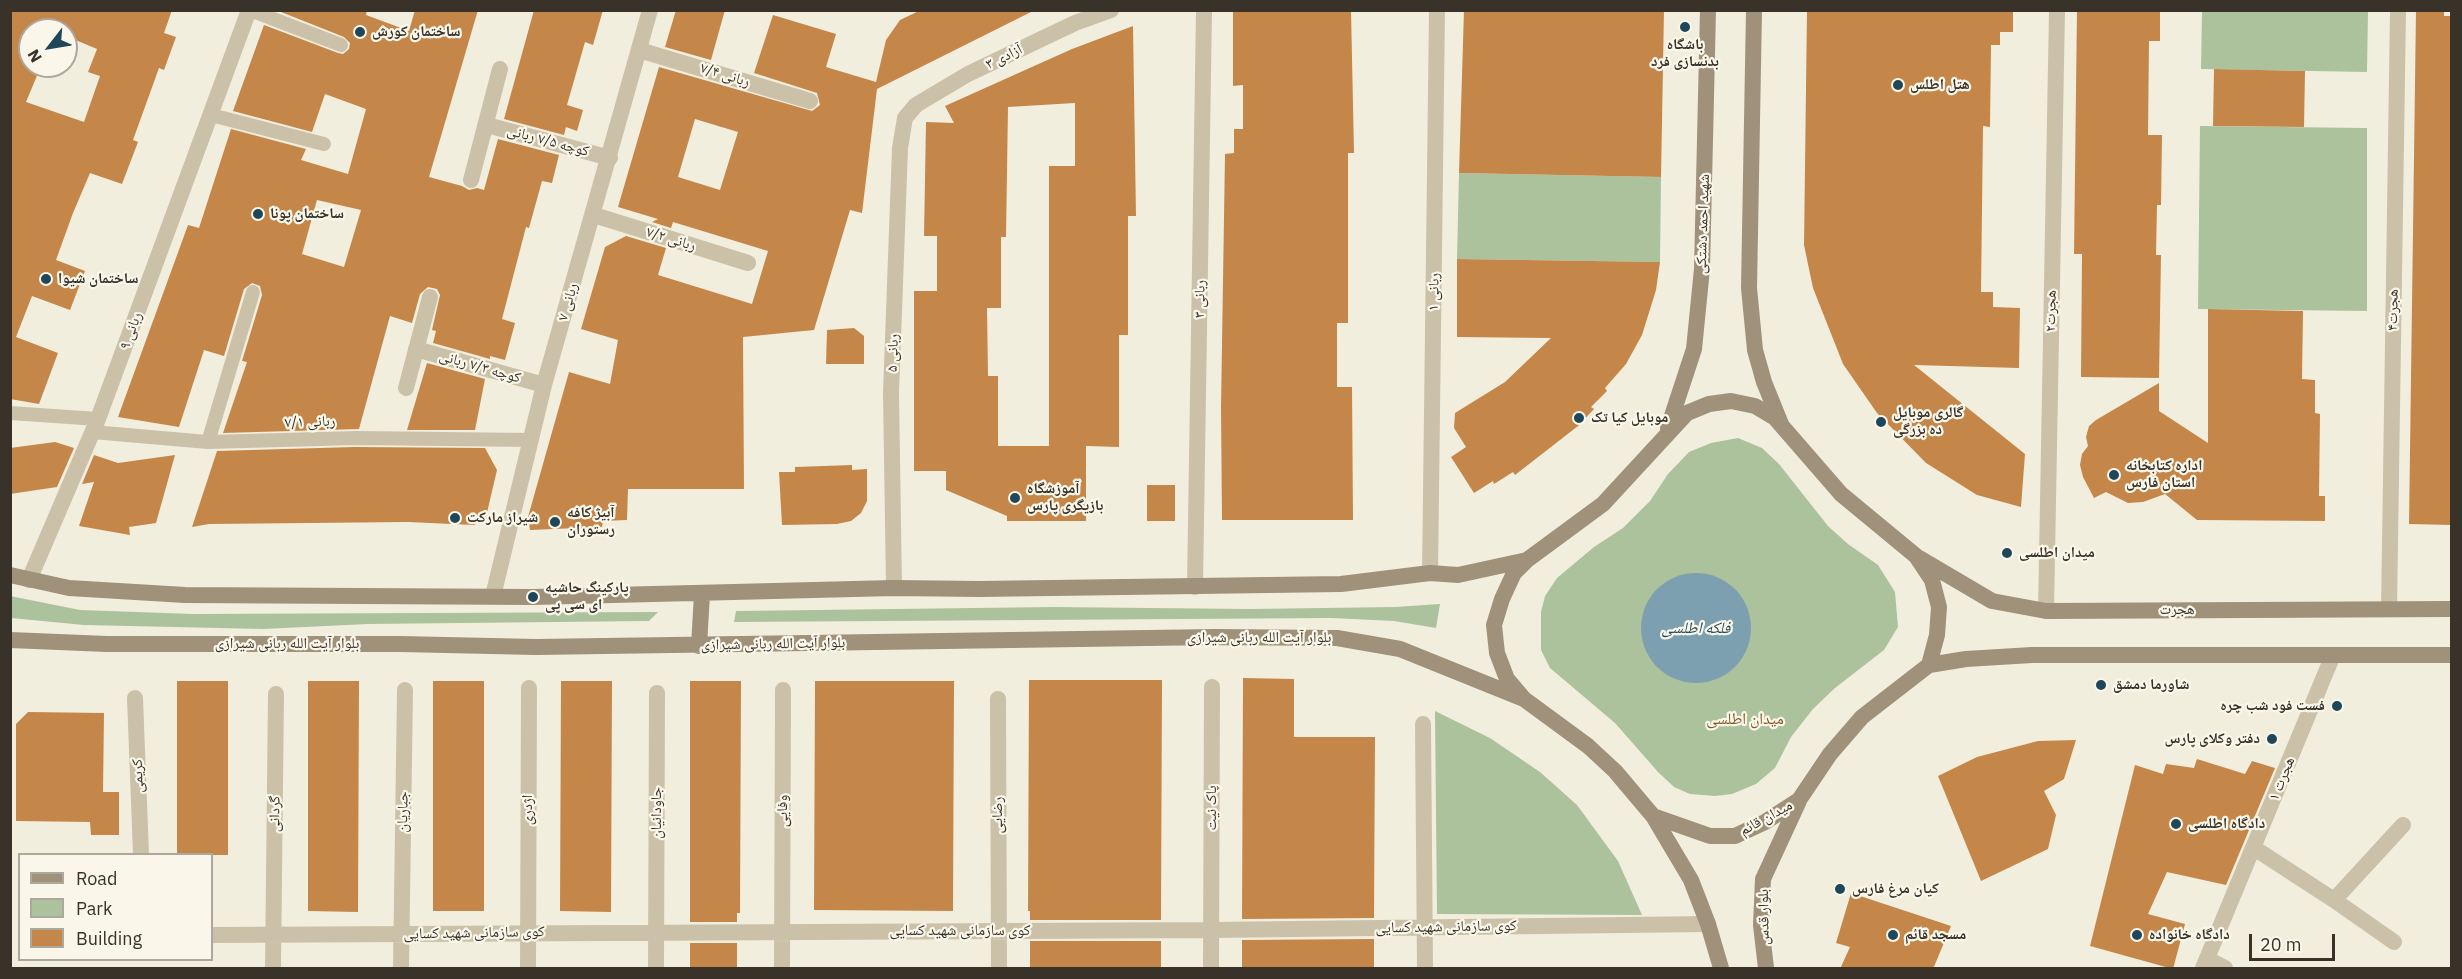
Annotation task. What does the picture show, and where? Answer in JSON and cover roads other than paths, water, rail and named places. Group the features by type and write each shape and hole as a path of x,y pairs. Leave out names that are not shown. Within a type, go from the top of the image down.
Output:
{"main road":[{"name":"شهید احمد دشتکی","path":"1667,432 1694,349 1702,269 1708,10"},
{"path":"1754,10 1749,288 1755,350 1764,382 1782,424"},
{"path":"1721,969 1708,924 1691,880 1653,816 1615,771 1588,746 1524,699 1507,679 1497,653 1494,625 1502,599 1514,573 1527,560 1603,504 1636,470 1667,432 1687,413 1708,404 1731,401 1755,406 1775,418 1841,494 1916,556 1932,580 1939,607 1937,635 1929,665 1966,659 2032,655 2451,655"},
{"name":"هجرت","path":"1916,556 1992,601 2046,611 2451,609"},
{"path":"10,575 69,588 184,596 702,594 894,588 1341,584 1430,573 1458,575 1527,560"},
{"path":"699,646 702,594"},
{"name":"بلوار آیت الله ربانی شیرازی","path":"10,640 107,644 400,644 536,647 1191,637 1337,638 1400,649 1524,699"},
{"name":"میدان قائم","path":"1653,816 1710,836 1735,836 1765,822 1799,800 1830,754 1862,717 1929,665"},
{"name":"بلوار قدس","path":"1766,969 1761,925 1763,879 1799,800"}],"street":[{"name":"ربانی ۹","path":"29,580 95,425 250,10"},
{"name":"ربانی ۷","path":"493,596 544,385 594,215 650,10"},
{"name":"۳ آزادی","path":"904,118 916,105 969,74 1074,23 1111,10"},
{"name":"ربانی ۳","path":"1195,587 1204,10"},
{"name":"ربانی ۱","path":"1430,573 1437,10"},
{"name":"هجرت۲","path":"2046,611 2057,10"},
{"name":"هجرت۴","path":"2389,609 2398,10"},
{"name":"ربانی ۷/۴","path":"639,50 810,101"},
{"path":"471,180 501,69"},
{"name":"ربانی ۵","path":"894,588 891,393 900,148 904,118"},
{"name":"کوچه ۷/۵ ربانی","path":"487,125 610,158"},
{"name":"ربانی ۷/۲","path":"594,215 748,263"},
{"path":"406,388 430,297"},
{"name":"کوچه ۷/۳ ربانی","path":"416,349 544,385"},
{"name":"هجرت ۱","path":"2205,964 2333,655"},
{"name":"پاک نیت","path":"1211,969 1212,687"},
{"name":"اژدری","path":"528,969 529,688"},
{"name":"جباریان","path":"401,969 405,690"},
{"name":"وفایی","path":"782,969 783,690"},
{"name":"جاودانیان","path":"656,969 657,693"},
{"name":"گردانی","path":"273,969 276,694"},
{"name":"کریمی","path":"135,698 141,853"},
{"name":"رضایی","path":"998,699 999,969"},
{"path":"1423,724 1425,969"},
{"path":"2334,900 2403,825"},
{"path":"2254,848 2394,942"},
{"name":"کوی سازمانی شهید کسایی","path":"213,934 1211,930 1708,924"},
{"path":"2205,964 2226,969"}],"lane":[{"path":"250,10 341,45"},
{"path":"211,115 324,144"},
{"path":"208,442 253,292"},
{"name":"ربانی ۷/۱","path":"10,413 208,442 357,438 531,440"}],"water":[{"name":"فلکه اطلسی","path":"1696,573 1717,577 1735,589 1747,607 1751,628 1747,649 1735,667 1717,679 1696,683 1675,679 1657,667 1645,649 1641,628 1645,607 1657,589 1675,577"}],"place":[{"name":"باشگاه بدنسازی فرد","path":"1685,27"},
{"name":"ساختمان کورش","path":"360,32"},
{"name":"هتل اطلس","path":"1898,85"},
{"name":"ساختمان پونا","path":"258,214"},
{"name":"ساختمان شیوا","path":"46,279"},
{"name":"موبایل کیا تک","path":"1579,418"},
{"name":"گالری موبایل ده بزرگی","path":"1881,422"},
{"name":"اداره کتابخانه استان فارس","path":"2114,475"},
{"name":"آموزشگاه بازیگری پارس","path":"1015,498"},
{"name":"شیراز مارکت","path":"455,518"},
{"name":"آبیژ کافه رستوران","path":"555,522"},
{"name":"میدان اطلسی","path":"2007,553"},
{"name":"پارکینگ حاشیه ای سی پی","path":"533,597"},
{"name":"شاورما دمشق","path":"2101,685"},
{"name":"فست فود شب چره","path":"2337,706"},
{"name":"دفتر وکلای پارس","path":"2272,739"},
{"name":"دادگاه اطلسی","path":"2176,824"},
{"name":"کیان مرغ فارس","path":"1840,889"},
{"name":"مسجد قائم","path":"1893,935"},
{"name":"دادگاه خانواده","path":"2137,935"}],"district":[{"name":"میدان اطلسی","path":"1745,719"}]}
